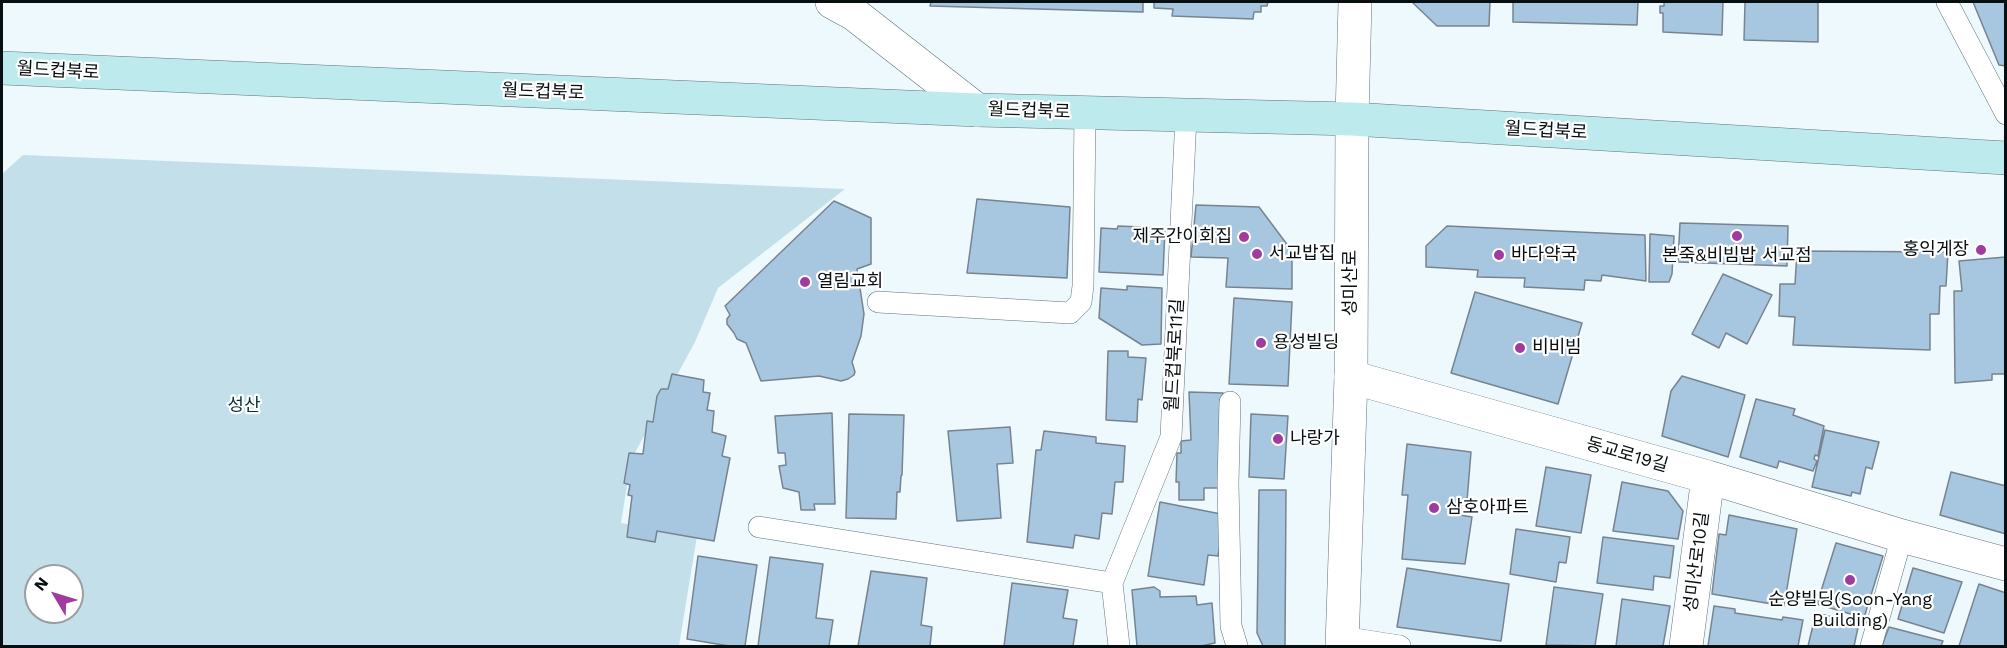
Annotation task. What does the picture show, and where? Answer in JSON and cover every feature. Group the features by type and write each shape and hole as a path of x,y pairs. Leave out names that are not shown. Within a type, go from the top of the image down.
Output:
{"main road":[{"name":"월드컵북로","path":"2,68 977,110 1352,119 2006,158"}],"street":[{"name":"성미산로","path":"1342,642 1351,377 1355,2"},
{"path":"849,6 977,110"},
{"name":"동교로19길","path":"1351,377 1708,477 1902,536 2006,564"},
{"name":"성미산로10길","path":"1686,646 1708,477"}],"lane":[{"path":"1947,2 2006,114"},
{"name":"월드컵북로","path":"878,302 1070,313 1081,302 1083,286 1085,113"},
{"name":"월드컵북로11길","path":"1119,646 1112,583 1171,437 1186,116"},
{"path":"1230,402 1228,483 1231,626 1237,646"},
{"path":"759,527 1112,583"},
{"path":"1871,646 1902,536"},
{"name":"성미산로","path":"1342,642 1400,646"}],"green space":[{"name":"성산","path":"23,155 845,189 718,288 695,342 631,460 621,523 697,536 679,646 2,646 2,174"}],"building":[{"path":"931,2 1143,2 1143,12 930,6"},
{"path":"1154,2 1268,2 1267,6 1261,6 1261,12 1254,12 1253,19 1172,16 1173,9 1154,8"},
{"path":"1412,2 1490,2 1489,26 1437,26"},
{"path":"1513,2 1638,2 1637,25 1513,22"},
{"path":"1664,2 1723,2 1722,35 1663,32 1663,13 1660,13 1660,6 1664,6"},
{"path":"1745,2 1818,2 1818,42 1744,40"},
{"path":"1973,2 2006,2 2006,66 1999,65"},
{"path":"977,199 1070,207 1067,278 967,273"},
{"name":"열림교회","path":"834,201 871,218 871,264 857,269 864,314 861,336 852,362 854,375 841,381 819,376 761,381 746,343 737,339 727,324 730,315 725,306"},
{"path":"1196,205 1259,207 1292,251 1292,289 1226,287 1228,258 1191,257"},
{"path":"1680,223 1788,226 1787,266 1678,262"},
{"path":"1118,226 1165,228 1163,275 1099,272 1101,228 1117,229"},
{"path":"1447,226 1645,235 1646,281 1602,275 1601,281 1585,280 1584,290 1524,287 1525,278 1477,277 1478,270 1426,267 1426,246"},
{"path":"1650,234 1674,236 1672,274 1669,282 1649,282"},
{"path":"1797,251 1948,252 1946,286 1940,286 1939,314 1930,314 1930,350 1793,345 1795,317 1779,316 1780,284 1795,284"},
{"path":"2006,257 2006,374 1992,374 1992,380 1955,383 1954,291 1962,291 1959,261"},
{"path":"1723,274 1772,295 1747,344 1726,333 1719,348 1692,334"},
{"path":"1127,286 1162,288 1161,344 1142,345 1099,318 1101,288 1127,290"},
{"path":"1475,292 1582,323 1558,404 1451,373"},
{"name":"용성빌딩","path":"1234,298 1292,302 1288,386 1229,384"},
{"path":"1108,351 1128,351 1128,357 1146,358 1142,400 1138,399 1137,422 1106,420"},
{"path":"672,374 704,380 703,392 710,393 707,410 714,411 712,432 726,436 722,456 730,458 714,541 657,531 655,542 627,537 632,496 628,495 630,485 624,483 629,453 643,454 647,421 653,422 657,396 661,389 668,389"},
{"path":"1682,376 1745,395 1728,457 1662,436 1671,391"},
{"path":"1189,392 1223,393 1223,473 1220,488 1204,488 1204,500 1179,500 1179,482 1176,482 1177,453 1181,453 1181,441 1191,440"},
{"path":"1756,399 1795,409 1793,415 1824,426 1818,456 1815,455 1814,459 1817,461 1813,471 1779,461 1777,468 1740,457"},
{"path":"832,413 835,504 814,504 815,510 801,510 799,492 783,488 779,466 786,465 785,453 778,453 775,416"},
{"path":"849,414 904,415 902,475 900,492 897,492 896,519 846,518"},
{"path":"1251,414 1288,416 1284,479 1249,477"},
{"path":"1010,427 1013,463 997,464 1001,518 957,521 948,431"},
{"path":"1825,430 1879,442 1872,469 1866,467 1860,494 1852,492 1851,496 1812,487"},
{"path":"1044,431 1096,437 1096,443 1125,446 1123,482 1115,482 1112,514 1102,513 1099,539 1075,535 1073,548 1027,542 1036,450 1041,450"},
{"name":"삼호아파트","path":"1407,444 1471,452 1467,501 1462,501 1460,515 1472,517 1465,564 1402,559 1408,495 1402,495"},
{"path":"1546,467 1591,475 1581,533 1536,526"},
{"path":"1951,472 2006,486 2006,534 1940,515"},
{"path":"1622,482 1668,491 1683,511 1678,539 1613,531"},
{"path":"1259,490 1286,490 1285,646 1263,646 1257,633"},
{"path":"1160,502 1226,515 1218,556 1208,555 1204,585 1148,576"},
{"path":"1729,515 1797,529 1784,606 1712,594 1719,534 1726,535"},
{"path":"1516,529 1570,537 1566,563 1559,562 1556,582 1510,574"},
{"path":"1603,537 1674,546 1670,578 1654,576 1653,590 1597,583"},
{"name":"순양빌딩(Soon-Yang Building)","path":"1836,543 1883,556 1864,618 1817,604"},
{"path":"698,556 757,565 745,646 729,646 687,639"},
{"path":"770,557 823,564 816,618 833,620 829,646 758,646"},
{"path":"1407,568 1509,584 1501,641 1397,627"},
{"path":"1913,568 1962,582 1944,633 1898,619"},
{"path":"871,571 927,578 921,625 932,627 930,646 858,646"},
{"path":"1012,583 1068,590 1063,618 1077,620 1073,646 1004,646"},
{"path":"1979,584 2006,593 2006,646 1959,646"},
{"path":"1154,587 1160,591 1160,597 1196,596 1197,605 1212,603 1215,643 1201,646 1137,646 1132,590"},
{"path":"1554,587 1603,594 1595,646 1546,645"},
{"path":"1622,599 1670,606 1663,646 1616,646"},
{"path":"1714,606 1735,609 1735,613 1782,620 1783,617 1803,620 1798,646 1708,646"},
{"path":"1816,613 1859,623 1854,646 1808,646"},
{"path":"1889,627 1943,641 1941,646 1882,646"}],"place":[{"name":"본죽&비빔밥 서교점","path":"1737,236"},
{"name":"제주간이회집","path":"1244,237"},
{"name":"홍익게장","path":"1981,250"},
{"name":"서교밥집","path":"1257,254"},
{"name":"바다약국","path":"1499,255"},
{"name":"열림교회","path":"805,282"},
{"name":"용성빌딩","path":"1261,343"},
{"name":"비비빔","path":"1520,348"},
{"name":"나랑가","path":"1278,439"},
{"name":"삼호아파트","path":"1434,508"},
{"name":"순양빌딩(Soon-Yang Building)","path":"1850,580"}]}
